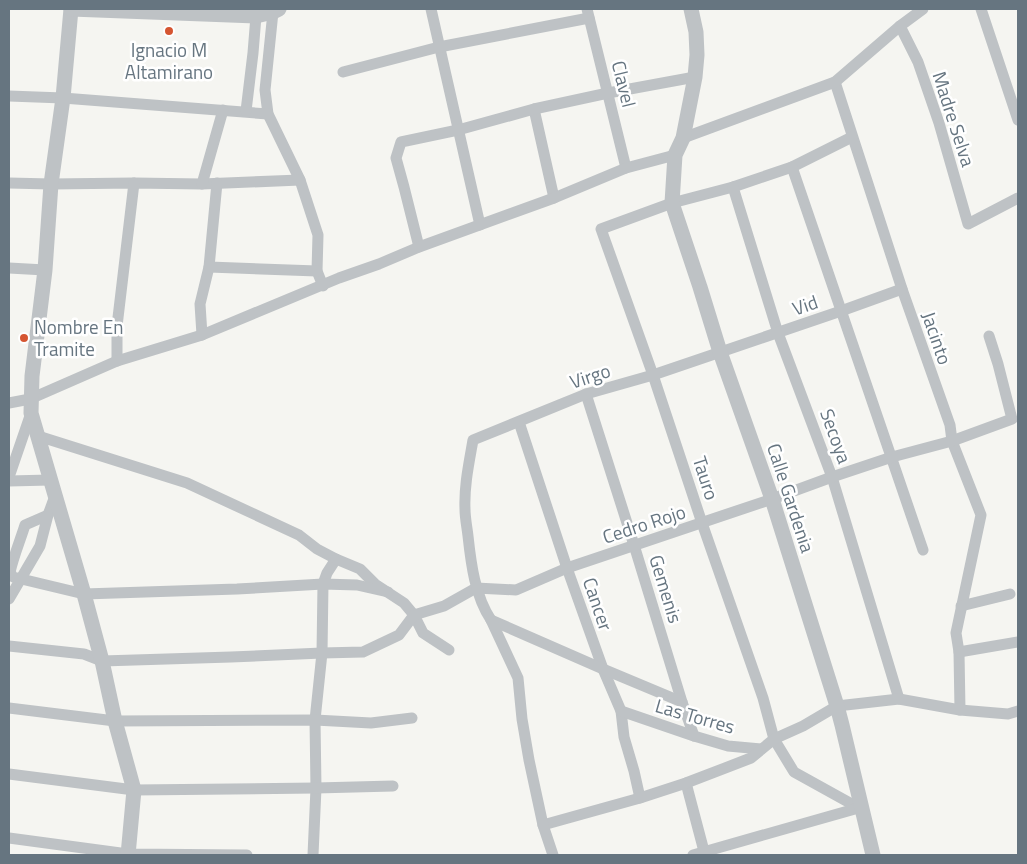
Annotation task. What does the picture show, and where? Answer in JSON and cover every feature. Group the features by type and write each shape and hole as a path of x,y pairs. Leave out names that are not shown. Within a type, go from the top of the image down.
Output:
{"street":[{"path":"64,9 256,16 276,11 265,90 268,114 300,180 318,235 317,271 323,286"},
{"path":"50,480 9,479 31,406 32,376 45,270 51,184 63,98 71,9"},
{"path":"431,9 480,224"},
{"path":"9,403 31,406 116,361 202,335 419,246 554,198 626,168 675,155 683,138 695,77 697,55 696,32 691,9"},
{"path":"683,138 835,82 900,26 923,9"},
{"path":"981,9 1018,120"},
{"path":"343,72 439,47 588,13"},
{"name":"Clavel","path":"588,13 626,168"},
{"path":"246,111 256,16"},
{"name":"Madre Selva","path":"900,26 918,62 939,123 968,224 1018,198"},
{"path":"419,246 396,158 401,142 458,130 534,109 695,77"},
{"name":"Jacinto","path":"835,82 902,289 950,425 952,441 981,515 956,633 959,652 960,710"},
{"path":"9,96 63,98 268,114"},
{"path":"534,109 554,198"},
{"path":"202,184 223,110"},
{"path":"672,203 733,188 792,167 852,137"},
{"name":"Calle Gardenia","path":"675,155 672,203 720,352 772,499 837,706 873,855"},
{"path":"792,167 923,550"},
{"path":"9,183 202,184 300,180"},
{"path":"116,361 118,318 134,183"},
{"path":"202,335 200,304 209,267 217,183"},
{"name":"Secoya","path":"733,188 778,333 832,477 899,699"},
{"name":"Tauro","path":"672,203 601,229 653,375 762,698 774,739"},
{"path":"209,267 317,271"},
{"path":"9,268 45,270"},
{"name":"Vid","path":"720,352 902,289"},
{"name":"Cedro Rojo","path":"476,588 516,590 567,568 832,477 892,457 952,441 1012,419 998,364 988,336"},
{"name":"Virgo","path":"476,588 465,508 467,473 473,440 586,394 653,375 720,352"},
{"name":"Gemenis","path":"586,394 694,736"},
{"path":"31,406 50,480 102,661 115,720 134,790 128,855"},
{"name":"Cancer","path":"519,422 567,568 603,670 621,711 624,737 640,798"},
{"path":"38,436 188,483 298,536 317,548 360,569 375,584 404,603 414,615 423,632 449,650"},
{"path":"13,574 40,546 55,496"},
{"path":"9,599 14,554 25,525 48,515"},
{"path":"313,855 316,788 315,720 322,652 323,584 336,558"},
{"path":"13,574 84,594 323,584 357,585 388,592"},
{"path":"9,646 84,654 102,661 363,652 399,635 414,615 444,606 476,588 485,612 491,620 518,678 528,760 543,825 553,855"},
{"path":"961,606 1010,594"},
{"path":"491,620 603,670 682,702"},
{"path":"959,652 1018,642"},
{"path":"543,825 640,798 751,758 774,739 803,726 837,706 899,699 960,710 1008,714 1018,712"},
{"path":"9,708 115,720 315,720 371,723 412,718"},
{"name":"Las Torres","path":"621,711 728,746 761,749"},
{"path":"774,739 794,772 860,807"},
{"path":"9,774 134,790 393,786"},
{"path":"686,783 701,854 860,807"},
{"path":"9,838 128,855 247,855"}],"place":[{"name":"Ignacio M Altamirano","path":"169,31"},
{"name":"Nombre En Tramite","path":"24,338"}]}
